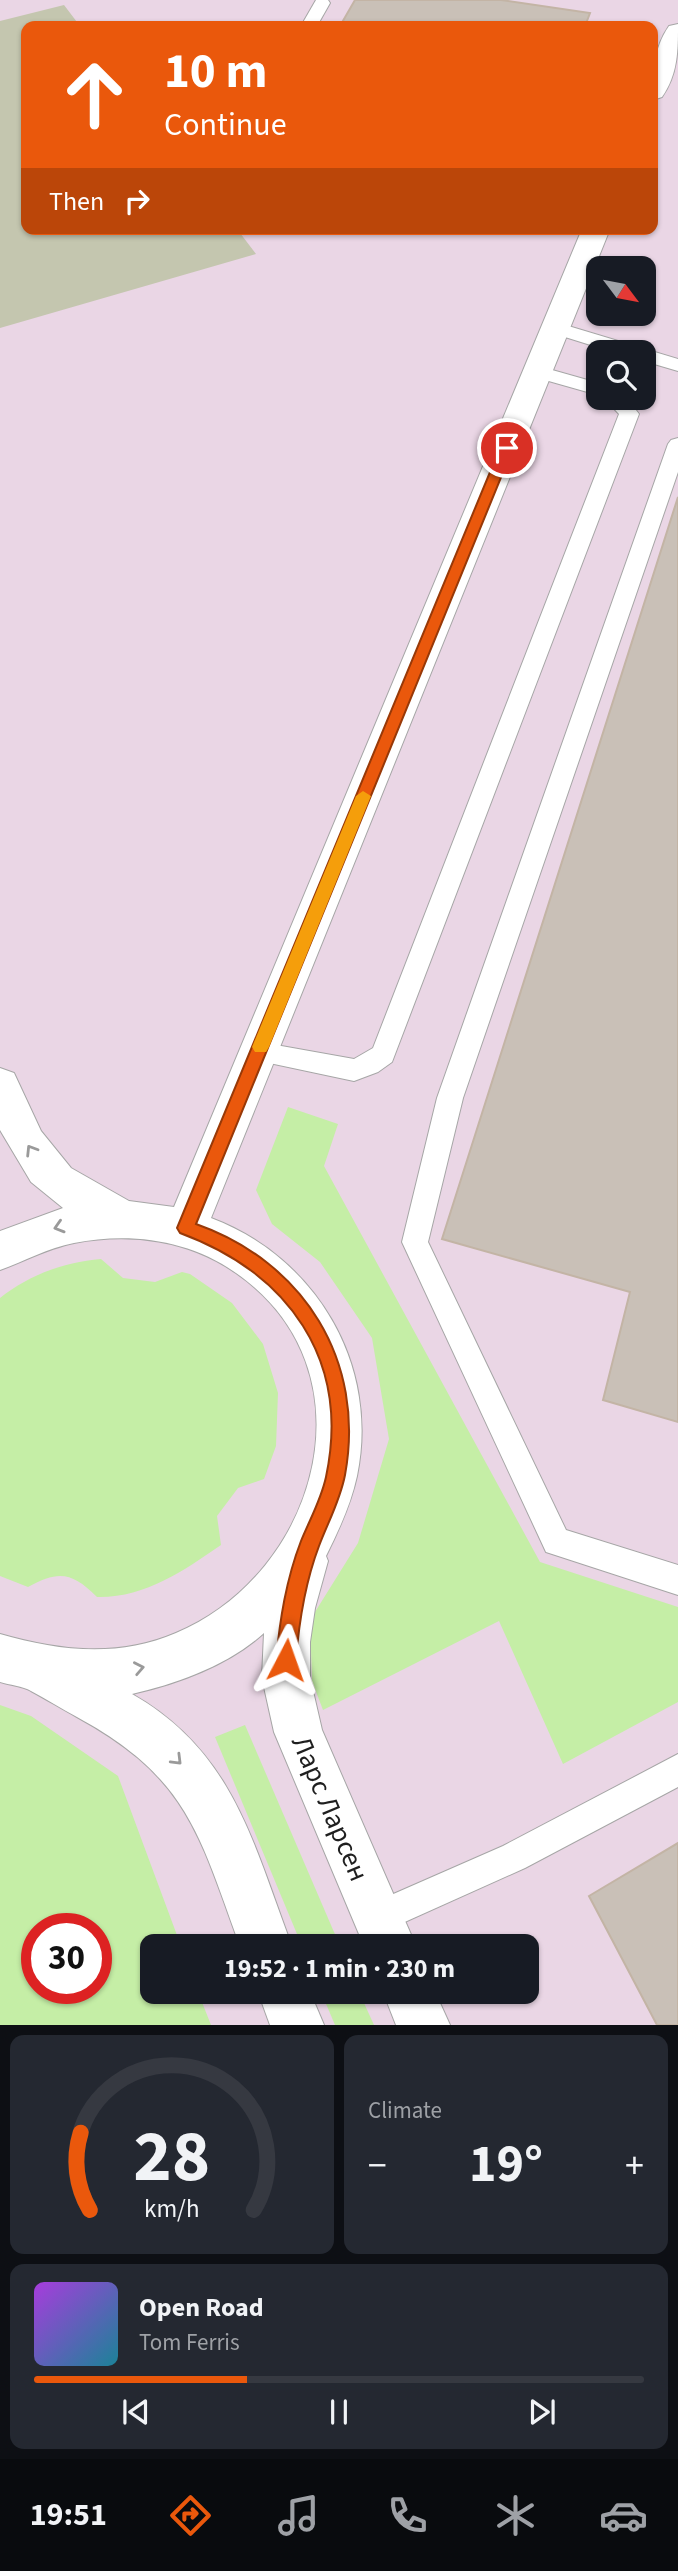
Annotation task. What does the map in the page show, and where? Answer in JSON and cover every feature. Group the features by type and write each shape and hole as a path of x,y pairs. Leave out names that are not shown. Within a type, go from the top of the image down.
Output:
{"street":[{"path":"658,80 678,31"},
{"path":"186,1228 594,235"},
{"path":"0,1085 23,1137 46,1171 69,1190 123,1219"},
{"path":"0,1251 23,1238 72,1223 123,1219 186,1228 216,1239 269,1272 303,1311 324,1348 334,1378 340,1410 340,1444 335,1478 325,1511 310,1543 280,1586 241,1622 195,1650 144,1668 91,1675 19,1664"},
{"name":"Ларс Ларсен","path":"310,1543 290,1608 286,1678 298,1732 384,1932"},
{"path":"19,1664 158,1741 184,1765 212,1809 261,1934"},
{"path":"289,2004 297,2025"},
{"path":"414,2004 424,2025"}],"lane":[{"path":"312,21 322,4"},
{"path":"555,328 594,340"},
{"path":"656,359 678,365"},
{"path":"538,372 586,386"},
{"path":"258,1052 355,1070 369,1065 383,1055 629,414 626,410"},
{"path":"678,443 450,1098 415,1242 556,1542 678,1580"},
{"path":"384,1932 514,1857 678,1770"}],"shaded area":[{"path":"0,0 678,0 678,2025 0,2025"},
{"path":"64,5 76,21 21,21 21,235 242,235 256,254 0,328 0,21"}],"green space":[{"path":"288,1107 338,1124 324,1166 540,1562 678,1607 678,1702 563,1764 499,1621 323,1710 312,1681 310,1620 358,1543 389,1439 372,1338 320,1262 272,1224 256,1190"},
{"path":"101,1259 123,1278 155,1282 182,1272 190,1274 232,1303 263,1344 278,1393 276,1446 264,1479 238,1488 217,1516 221,1545 178,1573 147,1588 115,1596 97,1597 80,1582 65,1576 48,1578 28,1587 0,1576 0,1298 48,1271"},
{"path":"0,1705 31,1716 118,1776 177,1934 140,1934 140,2004 203,2004 211,2025 0,2025"},
{"path":"245,1725 335,1934 297,1934 215,1737"},
{"path":"326,2004 364,2004 374,2025 335,2025"}],"building":[{"path":"355,0 501,0 590,13 587,21 343,21"},
{"path":"678,497 678,1422 603,1400 630,1292 442,1239"},
{"path":"678,1843 678,2025 657,2025 589,1896"}],"slow traffic":[{"path":"260,1047 363,796"}],"route":[{"path":"286,1660 290,1608 310,1543 325,1511 335,1478 340,1444 340,1410 334,1378 324,1348 310,1320 291,1294 269,1272 244,1254 216,1239 186,1228 507,448"}]}
